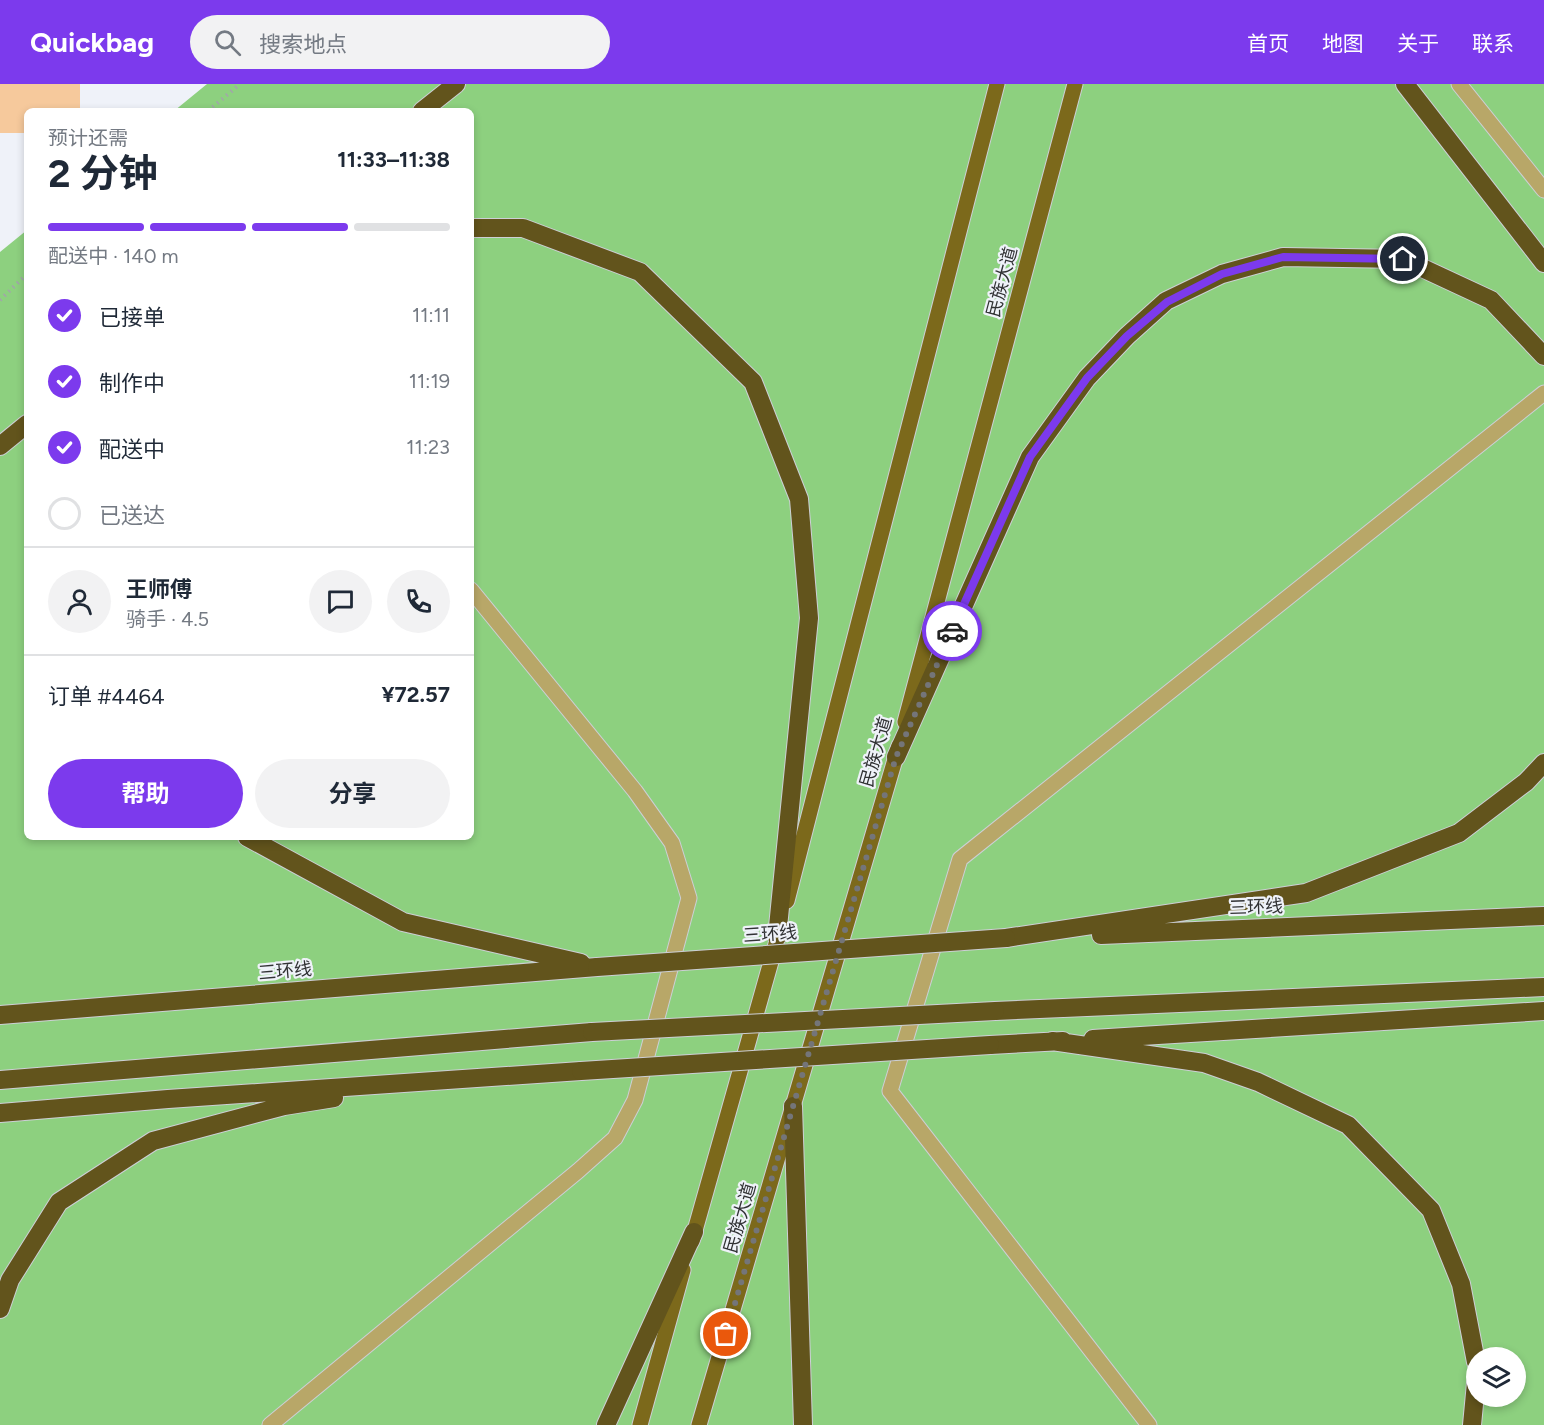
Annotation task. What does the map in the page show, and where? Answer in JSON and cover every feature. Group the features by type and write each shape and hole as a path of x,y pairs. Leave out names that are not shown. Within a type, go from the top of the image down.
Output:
{"highway":[{"path":"426,108 456,84"},
{"path":"1405,84 1544,263"},
{"path":"474,228 523,228 640,272 753,382 799,499 809,618 777,938"},
{"path":"896,757 1030,457 1087,378 1127,336 1167,302 1222,274 1283,257 1403,259 1491,300 1544,356"},
{"path":"0,446 24,426"},
{"path":"1006,938 1306,893 1459,833 1526,782 1544,763"},
{"path":"253,840 403,922 597,967"},
{"name":"三环线","path":"0,1015 597,967 1006,938 1544,916"},
{"path":"0,1080 592,1032 995,1011 1544,987"},
{"path":"0,1113 446,1079 1544,1011"},
{"path":"1052,1041 1204,1063 1258,1082 1348,1125 1431,1210 1461,1284 1473,1347"},
{"path":"0,1309 10,1280 59,1202 153,1141 284,1106 446,1079"},
{"path":"793,1106 802,1425"},
{"path":"606,1425 694,1232"},
{"path":"1472,1425 1474,1407"}],"main road":[{"path":"640,1425 777,938 996,84"},
{"name":"民族大道","path":"699,1425 896,757 1074,84"}],"street":[{"path":"1459,84 1544,190"},
{"path":"1149,1425 890,1090 960,860 1544,393"},
{"path":"270,1425 615,1138 635,1100 689,898 672,843 635,791 474,594"}],"path":[{"path":"212,108 240,84"},
{"path":"0,300 24,277"}],"green space":[{"path":"207,84 1544,84 1544,1425 0,1425 0,252 24,232 24,840 474,840 474,108 178,108"}],"building":[{"path":"0,84 80,84 80,108 24,108 24,133 0,133"}],"way so far":[{"path":"726,1334 896,757 952,631"}],"route":[{"path":"952,631 1030,457 1087,378 1127,336 1167,302 1222,274 1283,257 1403,259"}]}
